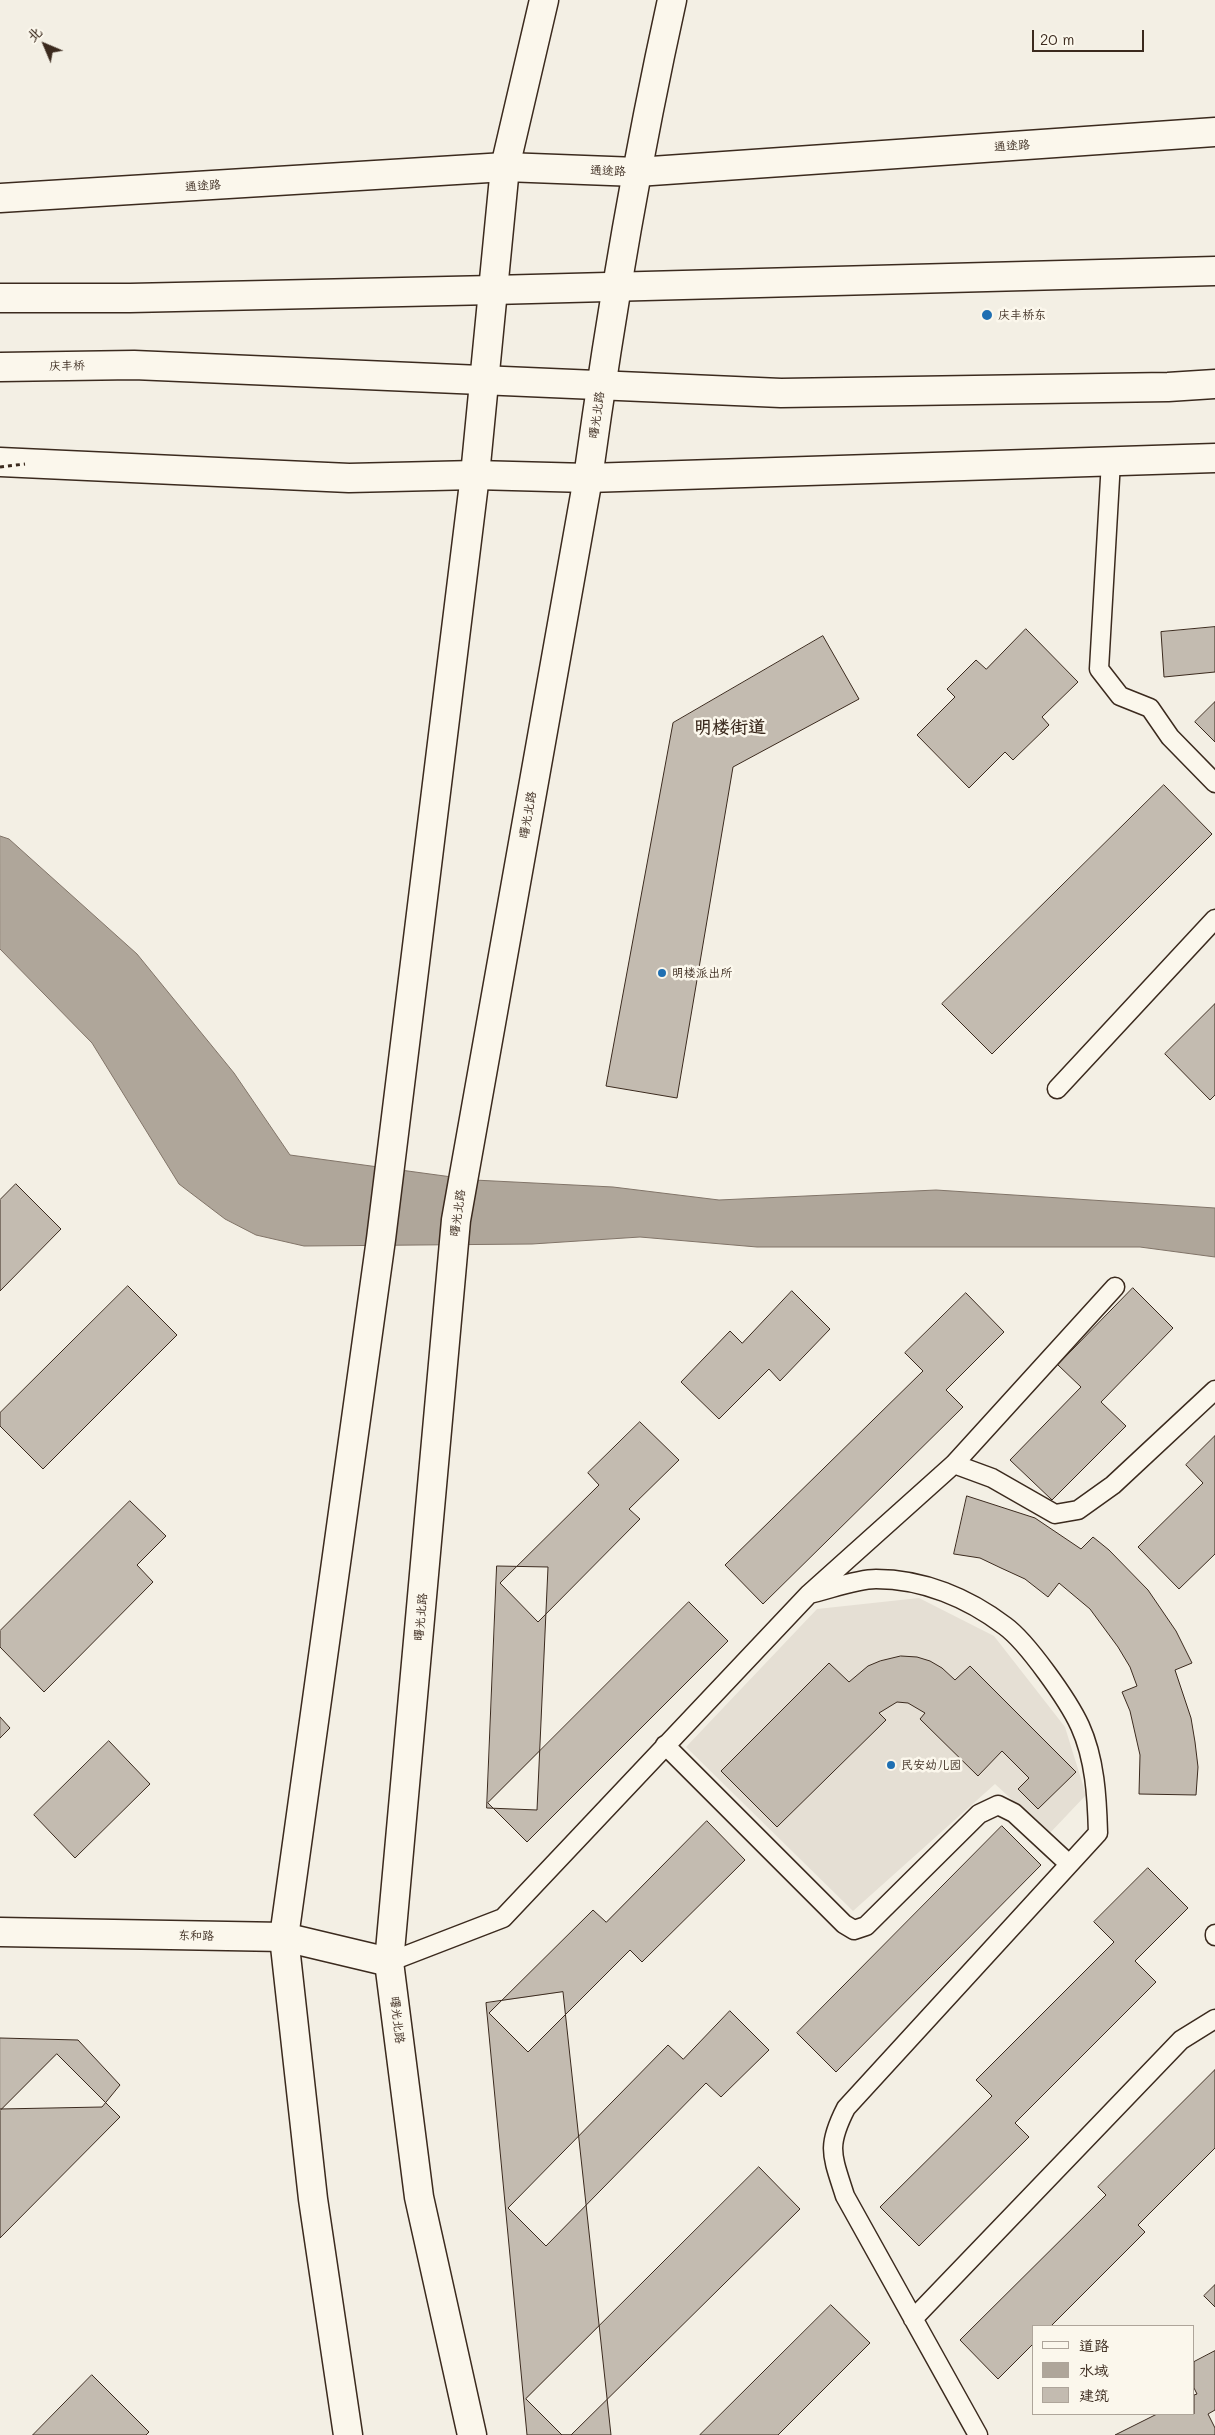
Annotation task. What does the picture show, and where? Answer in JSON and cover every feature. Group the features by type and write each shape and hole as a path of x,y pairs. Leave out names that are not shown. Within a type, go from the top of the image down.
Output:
{"main road":[{"path":"348,2435 313,2200 284,1937 381,1239 475,475 505,167 544,0"},
{"name":"曙光北路","path":"472,2435 419,2197 390,1962 456,1220 588,478 601,385 637,172 672,0"},
{"name":"通途路","path":"0,198 505,167 637,172 1215,132"},
{"path":"0,298 130,298 493,290 1215,271"},
{"name":"庆丰桥","path":"0,367 134,365 484,380"},
{"path":"484,380 780,393 1168,387 1215,384"},
{"path":"8,464 349,478 475,475 588,478 1215,458"},
{"name":"东和路","path":"0,1932 284,1937 390,1962"}],"lane":[{"path":"1111,461 1099,669 1120,696 1150,708 1170,737 1215,783"},
{"path":"1057,1089 1215,919"},
{"path":"390,1962 503,1918 809,1594 954,1464 1115,1286"},
{"path":"954,1464 992,1478 1055,1514 1078,1510 1113,1485 1215,1390"},
{"path":"809,1594 874,1579 929,1586 966,1602 1007,1626 1058,1689 1080,1726 1092,1765 1097,1798 1098,1833 846,2108 834,2132 832,2158 844,2196 978,2435"},
{"path":"666,1745 844,1924 854,1930 866,1926 979,1814 998,1805 1014,1813 1069,1864"},
{"path":"913,2319 1181,2040 1215,2019"}],"shaded area":[{"name":"民安幼儿园","path":"919,1598 994,1636 1065,1727 1086,1795 1049,1834 995,1784 853,1911 686,1747 817,1609"}],"water":[{"path":"0,836 9,839 137,954 234,1073 290,1155 474,1180 613,1187 719,1200 936,1190 1215,1208 1215,1257 1140,1247 757,1247 640,1237 532,1244 304,1246 256,1235 225,1219 179,1184 92,1043 0,949"}],"building":[{"path":"1215,627 1215,672 1164,677 1161,632"},
{"path":"1026,629 1078,682 1042,717 1049,725 1013,760 1005,752 969,788 917,735 955,697 947,689 976,660 986,669"},
{"path":"823,636 859,699 733,767 677,1098 606,1086 673,723"},
{"path":"1215,702 1215,742 1195,722"},
{"path":"1164,785 1212,834 992,1054 942,1004"},
{"path":"1215,1004 1215,1095 1210,1100 1165,1054"},
{"path":"16,1184 61,1229 0,1291 0,1200"},
{"path":"128,1286 177,1335 43,1469 0,1426 0,1413"},
{"path":"1133,1288 1173,1328 1101,1402 1126,1426 1052,1500 1010,1460 1081,1387 1058,1365"},
{"path":"792,1291 830,1329 780,1381 769,1369 719,1419 681,1382 730,1331 742,1343"},
{"path":"966,1293 1004,1332 946,1390 963,1407 763,1604 725,1565 923,1371 905,1353"},
{"path":"640,1422 679,1460 629,1509 640,1519 538,1622 500,1583 599,1485 588,1473"},
{"path":"1215,1436 1215,1554 1179,1589 1138,1547 1203,1483 1186,1465"},
{"path":"967,1496 1035,1518 1081,1549 1093,1537 1109,1550 1148,1590 1176,1631 1192,1663 1175,1670 1191,1718 1198,1767 1196,1795 1139,1794 1140,1755 1130,1711 1122,1692 1137,1686 1130,1667 1118,1647 1090,1609 1059,1583 1048,1597 1025,1579 980,1558 954,1554"},
{"path":"130,1501 166,1536 137,1565 153,1582 44,1692 0,1647 0,1631"},
{"path":"497,1566 548,1567 537,1810 487,1808"},
{"path":"689,1602 728,1641 527,1842 488,1803"},
{"path":"901,1656 917,1657 930,1661 942,1668 955,1680 970,1666 1076,1772 1038,1809 1018,1789 1029,1778 1002,1751 978,1776 920,1719 925,1713 908,1703 897,1702 879,1713 886,1720 777,1827 721,1771 829,1663 849,1682 868,1666"},
{"path":"0,1717 10,1728 0,1738"},
{"path":"109,1741 150,1784 75,1858 34,1815"},
{"path":"707,1821 745,1860 642,1962 630,1950 528,2052 489,2013 593,1910 606,1922"},
{"path":"1002,1826 1041,1865 836,2072 797,2033"},
{"path":"1148,1868 1188,1908 1135,1961 1156,1982 1015,2123 1029,2137 919,2246 880,2207 992,2096 976,2080 1114,1942 1094,1922"},
{"path":"563,1992 611,2435 527,2435 486,2003"},
{"path":"730,2011 769,2050 721,2097 706,2083 546,2246 508,2208 668,2045 683,2059"},
{"path":"0,2038 78,2040 120,2085 102,2107 0,2109"},
{"path":"57,2054 120,2117 0,2238 0,2111"},
{"path":"1215,2070 1215,2148 1138,2225 1145,2232 1052,2325 1032,2325 1032,2345 998,2379 960,2340 1106,2195 1098,2187"},
{"path":"759,2167 800,2209 571,2435 562,2435 526,2399"},
{"path":"1215,2285 1215,2307 1204,2296"},
{"path":"831,2305 870,2343 778,2435 700,2435"},
{"path":"1215,2351 1215,2410 1208,2414 1215,2428 1215,2435 1115,2435 1155,2415 1195,2415 1195,2395 1197,2394 1195,2390 1195,2361"},
{"path":"92,2375 149,2432 146,2435 33,2435"}],"place":[{"name":"庆丰桥东","path":"987,315"},
{"name":"明楼派出所","path":"662,973"},
{"name":"民安幼儿园","path":"891,1765"}],"district":[{"name":"明楼街道","path":"730,727"}]}
